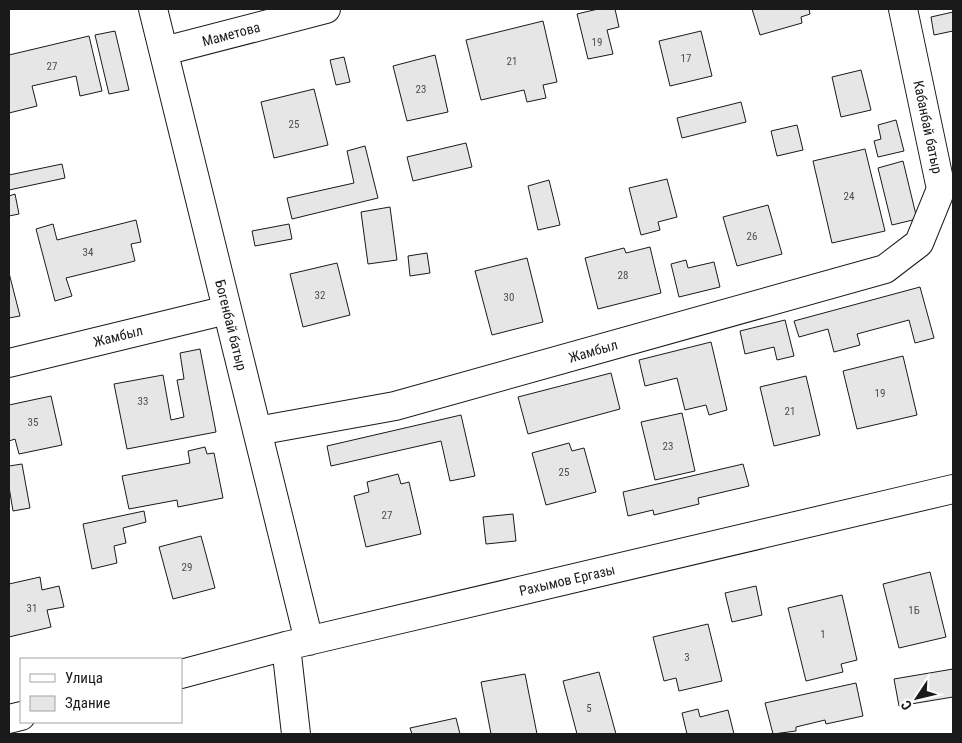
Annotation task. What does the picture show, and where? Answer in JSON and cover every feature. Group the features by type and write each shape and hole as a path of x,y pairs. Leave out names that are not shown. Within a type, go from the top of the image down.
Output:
{"street":[{"name":"Богенбай батыр","path":"152,9 164,51 257,431 298,644 296,734"},
{"name":"Маметова","path":"164,51 326,9"},
{"name":"Кабанбай батыр","path":"903,9 941,189 920,243"},
{"name":"Жамбыл","path":"257,431 395,406 885,269 920,243"},
{"name":"Жамбыл","path":"9,363 227,310"},
{"name":"Рахымов Ергазы","path":"182,674 298,644 953,489"}],"building":[{"path":"598,9 615,9 619,27 607,30 613,54 588,59 577,14"},
{"path":"752,9 809,9 810,14 801,17 802,23 760,35"},
{"path":"953,12 953,31 934,35 931,17"},
{"path":"543,21 557,82 543,85 546,98 527,102 524,90 481,100 466,40"},
{"path":"115,31 129,90 109,94 95,35"},
{"path":"701,31 712,76 670,86 659,41"},
{"path":"89,36 102,91 80,96 76,76 32,86 37,106 9,113 9,55"},
{"path":"435,55 448,112 407,121 393,66"},
{"path":"344,57 350,82 336,85 330,60"},
{"path":"861,70 871,110 841,117 832,77"},
{"path":"314,89 328,145 274,158 261,102"},
{"path":"741,102 746,122 682,138 677,118"},
{"path":"896,120 904,151 878,157 874,141 881,139 878,125"},
{"path":"797,125 803,150 777,156 771,131"},
{"path":"466,143 472,167 413,181 407,157"},
{"path":"365,146 378,198 292,219 287,198 354,183 347,151"},
{"path":"865,149 885,231 832,243 813,161"},
{"path":"903,161 917,219 892,225 878,168"},
{"path":"62,164 65,178 9,190 9,175"},
{"path":"667,179 677,217 658,222 660,230 641,235 629,188"},
{"path":"549,180 560,225 538,230 528,186"},
{"path":"15,194 19,214 9,216 9,196"},
{"path":"768,205 782,254 737,266 723,217"},
{"path":"390,207 397,260 368,264 361,212"},
{"path":"136,220 141,242 131,244 135,261 66,278 72,296 55,301 36,229 53,224 57,240"},
{"path":"289,224 292,239 255,246 252,231"},
{"path":"650,247 661,293 598,309 585,258 624,248 626,253"},
{"path":"427,253 430,273 410,276 408,256"},
{"path":"527,258 543,322 492,335 475,271"},
{"path":"686,260 688,268 714,262 720,287 679,297 671,264"},
{"path":"337,263 350,315 303,327 290,274"},
{"path":"9,273 20,316 9,318"},
{"path":"920,287 934,338 915,343 909,320 857,334 860,345 834,352 828,329 799,337 794,321"},
{"path":"785,320 794,356 777,360 774,347 745,354 740,331"},
{"path":"711,342 727,410 709,415 706,405 685,410 677,378 645,386 639,360"},
{"path":"200,349 216,432 127,449 114,384 163,375 171,420 184,417 177,380 184,379 180,353"},
{"path":"903,356 917,415 857,429 843,371"},
{"path":"611,373 620,409 528,434 518,397"},
{"path":"806,376 820,435 774,446 760,387"},
{"path":"51,396 62,445 19,454 15,439 9,441 9,405"},
{"path":"682,413 695,471 655,480 641,422"},
{"path":"461,415 475,476 450,481 441,441 331,466 327,446"},
{"path":"569,443 572,451 584,448 596,492 546,505 532,453"},
{"path":"205,447 207,454 214,453 223,498 178,507 177,500 129,509 122,476 190,463 188,451"},
{"path":"22,464 30,508 13,511 9,487 9,466"},
{"path":"743,464 749,486 698,498 699,504 654,515 653,510 628,516 623,492"},
{"path":"398,474 401,484 409,482 421,534 366,547 354,496 369,492 367,482"},
{"path":"144,511 146,522 123,528 126,543 114,546 117,563 92,569 83,524"},
{"path":"513,514 516,541 486,544 483,517"},
{"path":"201,536 215,588 173,599 159,547"},
{"path":"930,572 946,637 899,648 883,584"},
{"path":"40,577 42,590 59,586 64,607 47,610 51,627 9,637 9,584"},
{"path":"756,586 762,615 732,622 725,593"},
{"path":"842,595 857,660 841,664 843,672 806,681 788,608"},
{"path":"708,624 722,681 679,691 676,678 664,681 653,637"},
{"path":"953,669 953,697 899,706 894,679"},
{"path":"599,672 616,734 577,734 563,681"},
{"path":"525,674 537,734 491,734 481,682"},
{"path":"856,683 863,716 826,724 825,720 796,727 796,731 773,734 765,703"},
{"path":"698,709 700,717 728,710 734,734 687,734 682,713"},
{"path":"456,718 460,734 412,734 410,728"}]}
